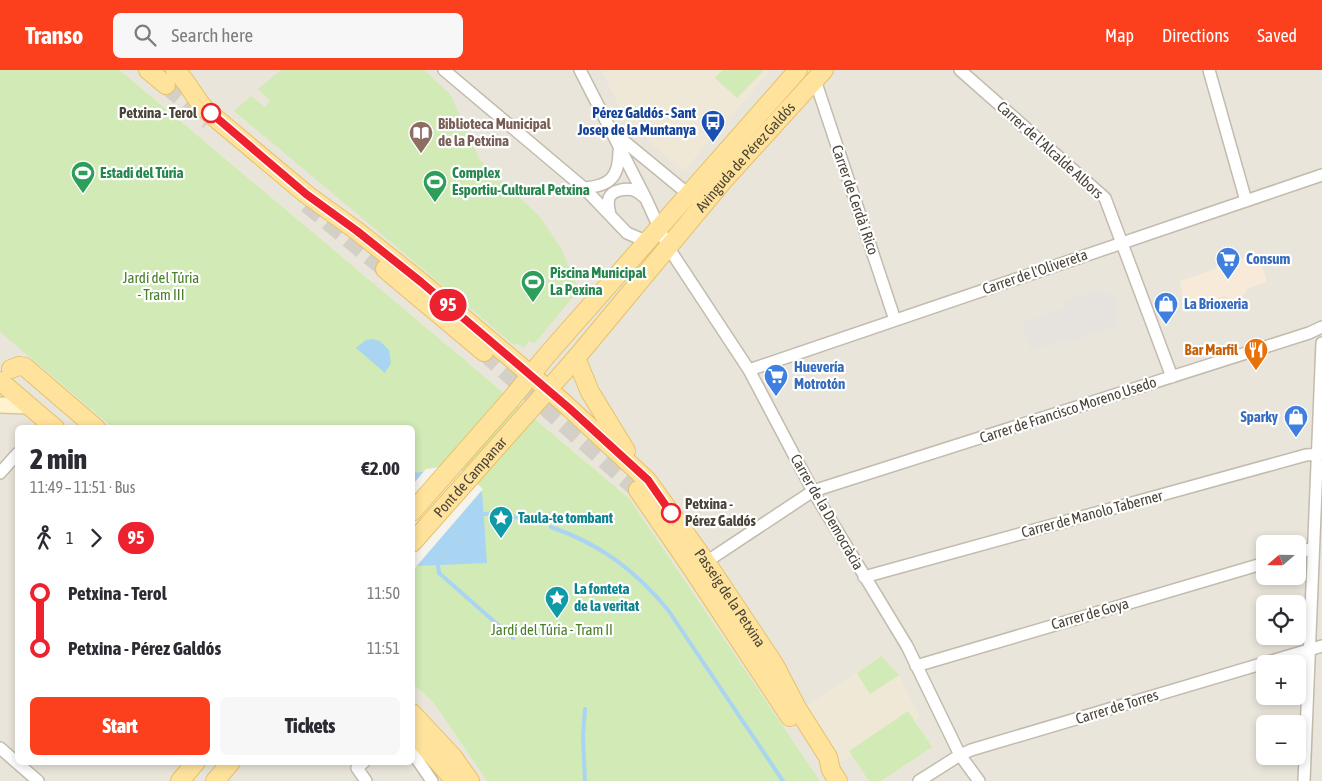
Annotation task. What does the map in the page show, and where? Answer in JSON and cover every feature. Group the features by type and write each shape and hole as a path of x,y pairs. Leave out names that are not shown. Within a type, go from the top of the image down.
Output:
{"main road":[{"path":"148,70 166,85"},
{"name":"Passeig de la Petxina","path":"175,70 184,79 200,104 306,194 357,231 421,282 530,374 643,485 706,562 774,664 797,708 828,757 834,776"},
{"name":"Avinguda de Pérez Galdós","path":"527,412 576,358 668,247 696,200 798,70"},
{"name":"Avinguda de Pérez Galdós","path":"512,398 530,374 660,228 696,200 819,75"},
{"path":"386,269 484,352"},
{"path":"576,358 590,392 618,438 643,485"},
{"path":"3,371 19,366 24,367 92,425"},
{"path":"3,371 29,406 47,425"},
{"path":"3,371 75,425"},
{"name":"Pont de Campanar","path":"415,509 512,398"},
{"path":"0,405 29,406"},
{"name":"Pont de Campanar","path":"415,540 527,412"},
{"name":"Passeig de la Petxina","path":"643,485 691,567 820,763 834,776"},
{"path":"415,716 453,757 470,781"},
{"path":"415,735 456,781"},
{"path":"180,781 193,765"},
{"path":"215,781 228,765"}],"street":[{"path":"444,70 584,188 627,232 648,242"},
{"path":"580,70 646,199 668,247"},
{"name":"Carrer de l'Alcalde Albors","path":"960,70 1105,198 1172,376"},
{"path":"1209,70 1246,201"},
{"name":"Carrer de Cerdà i Rico","path":"819,75 895,320"},
{"path":"608,127 696,200"},
{"path":"584,188 604,184 615,176 618,168 619,149"},
{"name":"Carrer de l'Olivereta","path":"749,370 1322,175"},
{"path":"610,215 608,200 614,192 634,190 646,199"},
{"name":"Carrer de la Democràcia","path":"668,247 749,370 813,491 907,646 960,755 980,781"},
{"name":"Carrer de Francisco Moreno Usedo","path":"706,562 813,491 1309,333 1322,327"},
{"path":"1304,781 1313,548 1320,454 1322,343"},
{"name":"Carrer de Manolo Taberner","path":"864,577 1306,455 1320,454"},
{"path":"0,474 15,456"},
{"path":"1306,550 1313,548"},
{"name":"Carrer de Goya","path":"916,666 1256,566"},
{"name":"Carrer de Torres","path":"919,781 960,755 1322,646"},
{"path":"0,748 15,761"},
{"path":"415,756 432,781"},
{"path":"20,765 38,781"},
{"path":"360,765 357,768 366,781"}],"shaded area":[{"path":"120,70 1322,70 1322,781 820,781 629,498"},
{"path":"601,70 771,70 683,171 627,122"},
{"path":"1258,254 1267,282 1247,289 1241,300 1233,303 1225,296 1185,309 1180,281 1215,269 1220,260 1228,257 1239,260"},
{"path":"1104,289 1106,296 1115,293 1117,313 1115,320 1118,325 1076,339 1030,349 1022,323 1066,308 1063,300 1077,295 1082,297"},
{"path":"0,332 110,425 15,425 15,765 415,765 415,686 433,702 487,781 0,781"},
{"path":"881,656 899,675 920,717 915,720 932,747 881,781 869,781 852,755 837,764 800,710"}],"green space":[{"path":"0,70 120,70 629,498 820,781 487,781 433,702 415,686 415,425 110,425 0,332"},
{"name":"Complex Esportiu-Cultural Petxina","path":"281,70 424,70 450,94 480,160 540,217 561,248 579,290 534,344 529,341 524,348 516,343 514,345 234,111 251,96 265,107 270,101 258,89"},
{"path":"723,70 764,70 737,98 715,78"},
{"path":"881,656 899,675 870,694 857,673"},
{"path":"908,711 932,747 881,781 869,781 849,751"}],"water":[{"path":"366,340 380,341 389,350 391,363 385,373 356,348"},
{"path":"455,468 482,491 487,563 415,565 415,473"}],"pier":[{"path":"456,465 483,489 415,568 415,482 426,469"}],"waterway":[{"path":"483,514 497,513 537,522"},
{"path":"551,527 601,550 616,560 656,596 668,610 783,781"},
{"path":"438,565 439,573 513,638"},
{"path":"585,709 583,736 585,781"}],"tunnel":[{"path":"166,85 209,121"},
{"path":"307,204 385,269"},
{"path":"484,352 638,490"}],"bus line":[{"name":"95","path":"211,113 318,204 357,231 506,353 648,480 671,513"}],"place":[{"name":"Petxina - Terol","path":"211,113"},
{"name":"Pérez Galdós - Sant Josep de la Muntanya","path":"713,143"},
{"name":"Biblioteca Municipal de la Petxina","path":"421,154"},
{"name":"Estadi del Túria","path":"83,194"},
{"name":"Complex Esportiu-Cultural Petxina","path":"435,203"},
{"name":"Consum","path":"1228,280"},
{"name":"Piscina Municipal La Pexina","path":"533,303"},
{"name":"La Brioxeria","path":"1166,325"},
{"name":"Bar Marfil","path":"1256,371"},
{"name":"Huevería Motrotón","path":"776,397"},
{"name":"Sparky","path":"1296,438"},
{"name":"Petxina - Pérez Galdós","path":"671,513"},
{"name":"Taula-te tombant","path":"501,539"},
{"name":"La fonteta de la veritat","path":"557,619"}],"park label":[{"name":"Jardí del Túria - Tram III","path":"161,286"},
{"name":"Jardí del Túria - Tram II","path":"552,630"}]}
